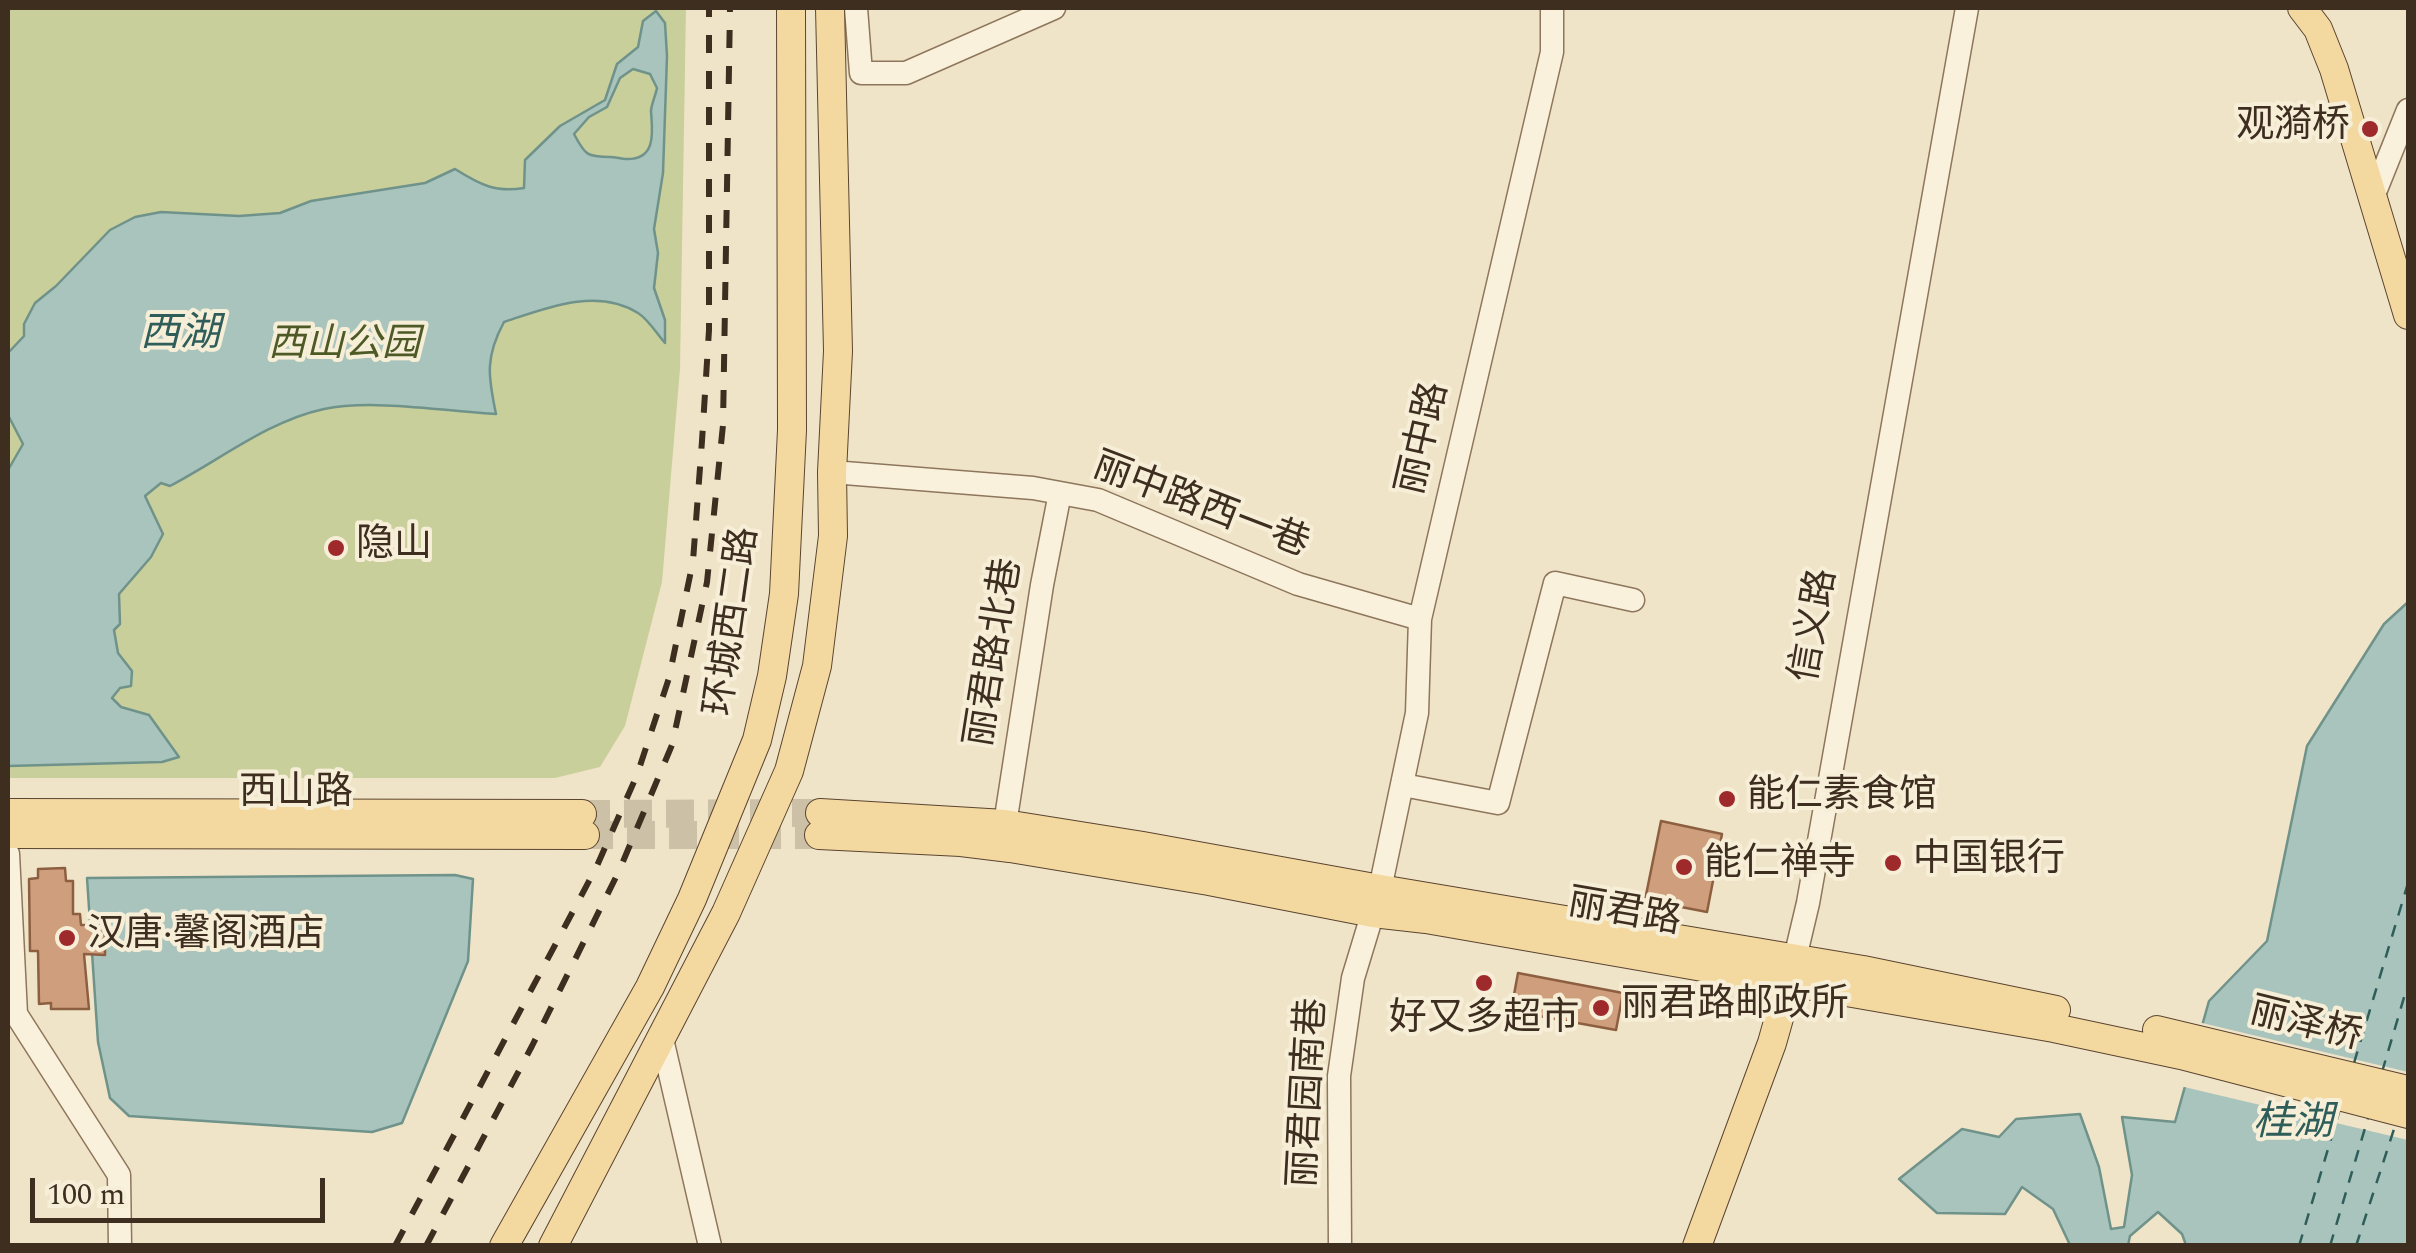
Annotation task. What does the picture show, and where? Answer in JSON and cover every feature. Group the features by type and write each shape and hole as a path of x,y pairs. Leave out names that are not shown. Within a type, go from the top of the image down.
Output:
{"main road":[{"name":"环城西二路","path":"504,1246 650,986 692,899 757,740 772,676 784,594 792,430 791,8"},
{"path":"554,1246 726,913 789,771 817,666 833,536 838,351 830,8"},
{"path":"2302,8 2318,30 2334,69 2408,315"},
{"name":"西山路","path":"8,814 584,824 8,834"},
{"name":"丽君路","path":"1376,901 820,824 1006,824 1376,901 1792,970 2183,1045 2408,1114"},
{"name":"信义路","path":"1697,1246 1772,1044 1792,970"},
{"name":"丽泽桥","path":"2183,1045 2408,1090"}],"street":[{"path":"856,8 861,73 906,73 1054,8"},
{"name":"丽中路","path":"1376,901 1417,713 1420,619 1552,52 1552,8"},
{"name":"信义路","path":"1792,970 1808,903 1966,8"},
{"path":"2373,197 2408,110"},
{"name":"丽中路西一巷","path":"832,472 1033,488 1098,500 1298,584 1420,619"},
{"name":"丽君路北巷","path":"1006,824 1060,493"},
{"path":"1403,785 1498,803 1555,583 1633,600"},
{"path":"8,854 16,1014 120,1174 120,1246"},
{"name":"丽君园南巷","path":"1340,1246 1339,1076 1354,978 1376,901"},
{"path":"662,1038 710,1246"}],"green space":[{"name":"西山公园","path":"8,8 686,8 680,369 662,582 625,726 600,767 555,778 8,778"}],"water":[{"name":"西湖","path":"656,11 665,23 663,173 654,229 658,253 654,288 665,320 665,343 642,316 622,305 589,301 554,306 504,322 490,367 496,414 386,405 324,409 283,422 170,486 161,483 145,496 163,534 151,557 119,594 120,624 114,630 118,653 132,671 131,686 120,688 112,698 121,707 149,715 179,757 162,762 8,766 8,470 23,444 8,415 8,353 24,336 24,324 35,303 110,230 135,217 161,212 239,216 280,213 311,201 425,183 455,169 488,186 524,188 525,160 560,126 605,100 617,64 638,47 643,21","holes":["633,69 650,74 657,88 648,149 636,158 626,159 588,153 574,134 589,117 607,107 620,78"]},
{"name":"桂湖","path":"2408,602 2408,1245 2186,1245 2182,1234 2158,1212 2130,1236 2128,1245 2070,1245 2053,1209 2022,1187 2005,1214 1937,1213 1899,1179 1962,1129 1999,1137 2016,1119 2080,1114 2099,1167 2111,1229 2124,1227 2132,1175 2122,1117 2175,1122 2209,1001 2267,941 2307,746 2384,624"},
{"path":"455,875 473,879 468,961 402,1123 372,1132 129,1116 110,1098 98,1042 87,878"}],"pier":[{"path":"2198,1022 2408,1072 2408,1140 2180,1086"}],"building":[{"name":"能仁禅寺","path":"1661,821 1722,834 1707,912 1645,900"},
{"name":"汉唐·馨阁酒店","path":"65,868 66,881 73,881 73,914 80,914 81,925 105,925 105,955 84,954 89,1009 51,1009 51,1003 39,1004 38,951 30,951 29,879 38,878 38,869"},
{"path":"1518,973 1623,993 1616,1030 1511,1011"}],"ferry route":[{"path":"2354,1063 2408,883"},
{"path":"2382,1072 2408,984"},
{"path":"2299,1246 2340,1109"},
{"path":"2330,1246 2368,1118"},
{"path":"2356,1246 2396,1123"}],"tunnel":[{"path":"582,814 820,813"},
{"path":"585,835 819,835"}],"railway":[{"path":"395,1246 596,868 637,775 669,678 693,561 709,330 709,8"},
{"path":"426,1246 619,871 672,745 707,582 723,425 730,8"}],"place":[{"name":"观漪桥","path":"2370,129"},
{"name":"隐山","path":"336,548"},
{"name":"能仁素食馆","path":"1727,799"},
{"name":"中国银行","path":"1893,863"},
{"name":"能仁禅寺","path":"1684,867"},
{"name":"汉唐·馨阁酒店","path":"67,938"},
{"name":"好又多超市","path":"1484,983"},
{"name":"丽君路邮政所","path":"1601,1008"}]}
